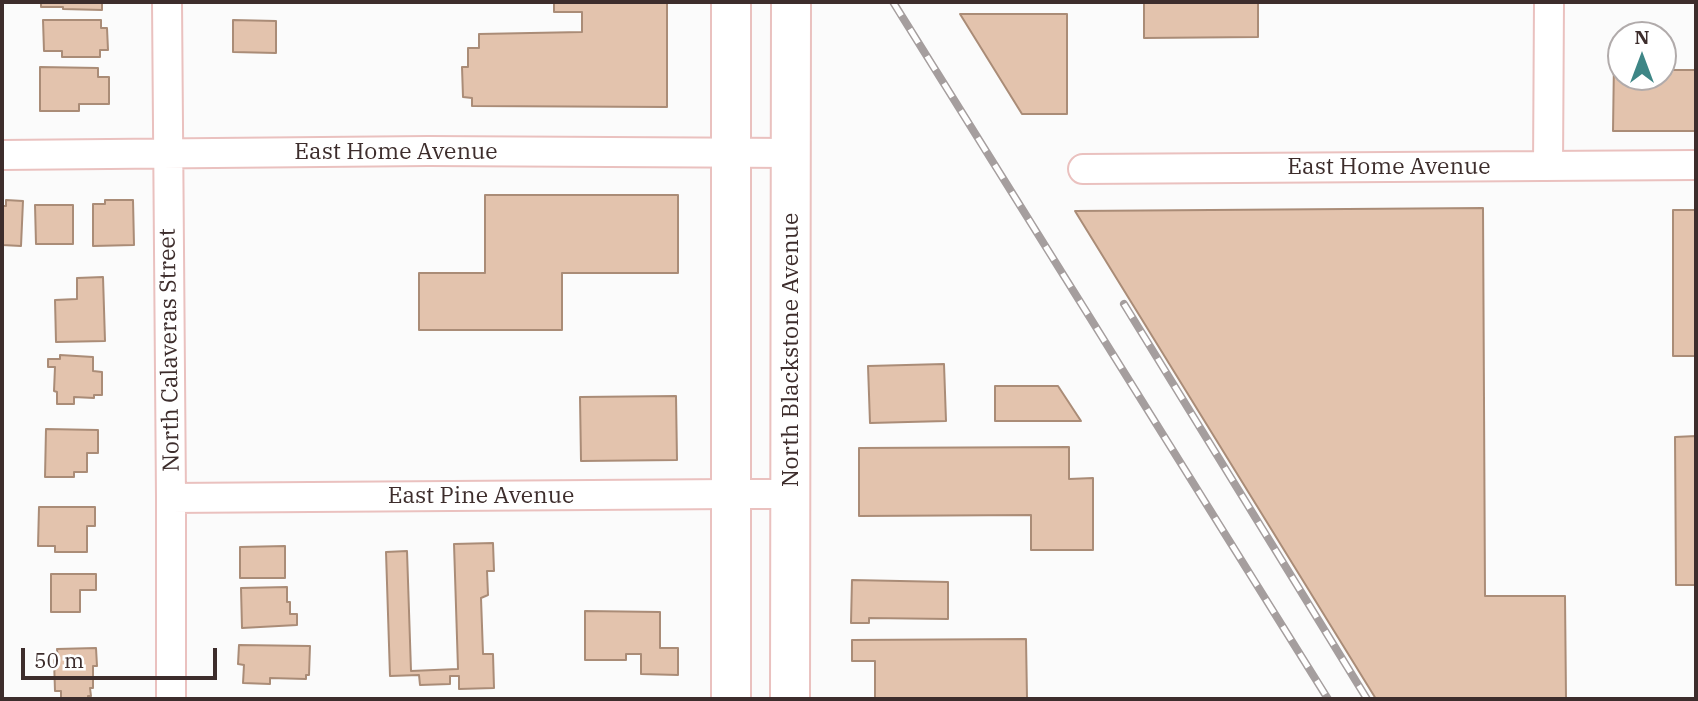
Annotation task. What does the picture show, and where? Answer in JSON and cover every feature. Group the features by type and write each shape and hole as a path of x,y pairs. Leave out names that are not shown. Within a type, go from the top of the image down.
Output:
{"main road":[{"path":"731,2 731,699"},
{"name":"North Blackstone Avenue","path":"790,699 791,2"}],"street":[{"name":"North Calaveras Street","path":"167,2 171,699"},
{"path":"1548,166 1549,2"},
{"name":"East Home Avenue","path":"2,155 428,151 791,153"},
{"name":"East Home Avenue","path":"1083,169 1696,165"},
{"name":"East Pine Avenue","path":"171,498 790,494"}],"building":[{"path":"41,2 108,2 102,3 102,10 41,7"},
{"path":"554,2 667,2 667,107 472,106 472,98 463,97 462,67 468,67 468,48 479,48 479,34 582,32 582,12 554,12"},
{"path":"1144,2 1258,2 1258,37 1144,38"},
{"path":"960,14 1067,14 1067,114 1022,114"},
{"path":"43,20 101,20 101,28 107,28 108,50 100,50 100,57 62,57 62,51 44,51"},
{"path":"233,20 276,21 276,53 233,52"},
{"path":"40,67 98,68 98,77 109,77 109,104 79,104 79,111 40,111"},
{"path":"1677,70 1696,70 1696,131 1613,131 1614,91 1677,91"},
{"path":"485,195 678,195 678,273 562,273 562,330 419,330 419,273 485,273"},
{"path":"6,200 23,201 21,246 2,245 2,206 6,206"},
{"path":"105,200 133,200 134,245 93,246 93,204 105,204"},
{"path":"35,205 73,205 73,244 36,244"},
{"path":"1483,208 1485,596 1565,596 1566,699 1376,699 1075,211"},
{"path":"1673,210 1696,210 1696,356 1673,356"},
{"path":"103,277 105,341 56,342 55,300 77,299 77,278"},
{"path":"60,355 93,357 93,371 102,372 102,395 94,395 94,398 74,397 74,404 57,404 57,392 54,391 55,367 48,367 48,359 60,359"},
{"path":"944,364 946,421 870,423 868,366"},
{"path":"995,386 1058,386 1081,421 995,421"},
{"path":"676,396 677,460 581,461 580,397"},
{"path":"46,429 98,430 98,453 87,453 87,472 74,472 74,477 45,477"},
{"path":"1696,436 1696,585 1676,585 1675,437"},
{"path":"1069,447 1069,479 1093,478 1093,550 1031,550 1031,515 859,516 859,448"},
{"path":"39,507 95,507 95,526 87,526 87,552 55,552 55,546 38,546"},
{"path":"493,543 494,571 487,571 488,595 481,598 483,654 493,654 494,688 459,689 459,676 450,676 450,684 420,685 419,675 390,676 386,552 407,551 411,671 458,669 454,544"},
{"path":"285,546 285,578 240,578 240,547"},
{"path":"51,574 96,574 96,590 80,590 80,612 51,612"},
{"path":"852,580 948,582 948,619 869,618 869,623 851,623"},
{"path":"287,587 290,614 297,614 297,625 242,628 241,588"},
{"path":"585,611 660,612 660,648 678,648 678,675 641,674 641,654 626,654 626,660 585,660"},
{"path":"1026,639 1027,698 875,699 875,661 852,661 852,640"},
{"path":"239,645 310,646 309,675 306,675 306,679 270,678 270,684 243,683 244,665 238,664"},
{"path":"96,648 97,666 93,666 91,696 88,696 88,699 61,699 61,691 55,691 54,660 58,660 57,649"}],"railway":[{"path":"893,2 1328,699"},
{"path":"1124,304 1367,699"}]}
